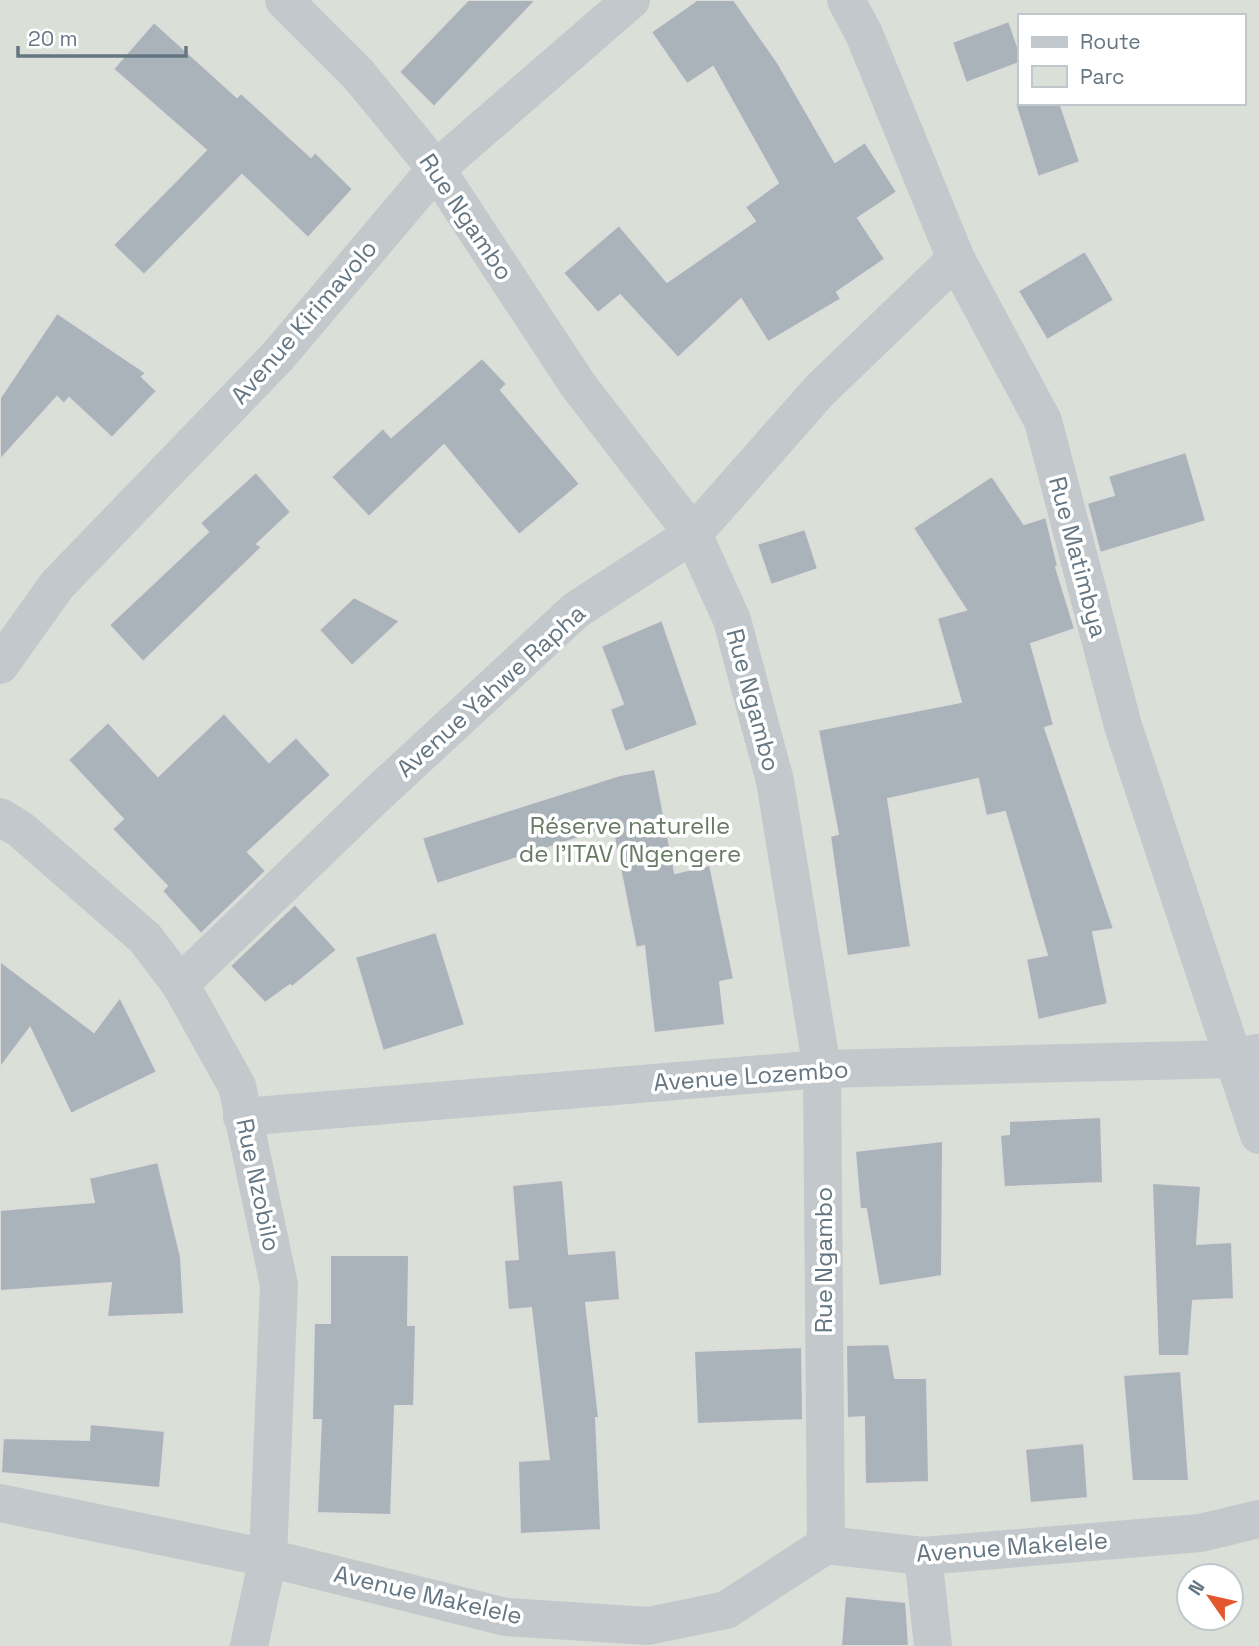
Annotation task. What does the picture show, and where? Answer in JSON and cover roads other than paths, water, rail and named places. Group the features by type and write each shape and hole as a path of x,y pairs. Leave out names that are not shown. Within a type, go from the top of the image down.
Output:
{"street":[{"name":"Rue Ngambo","path":"284,0 358,74 436,169 578,385 693,534 732,620 775,780 822,1069 826,1545"},
{"name":"Avenue Kirimavolo","path":"0,665 57,585 278,356 436,169 631,0"},
{"name":"Rue Matimbya","path":"846,0 864,34 957,259 1043,421 1123,726 1247,1056 1259,1135"},
{"name":"Avenue Yahwe Rapha","path":"180,985 372,799 576,610 693,534 819,391 957,259"},
{"name":"Rue Nzobilo","path":"0,817 20,829 145,938 180,985 237,1086 279,1285 268,1558 249,1646"},
{"name":"Avenue Lozembo","path":"242,1118 822,1069 1247,1056"},
{"name":"Avenue Makelele","path":"0,1503 268,1558 506,1617 648,1626 726,1610 826,1545 923,1556 1200,1533 1259,1519"},
{"path":"923,1556 933,1646"}],"park label":[{"name":"Réserve naturelle de l'ITAV (Ngengere","path":"630,840"}]}
